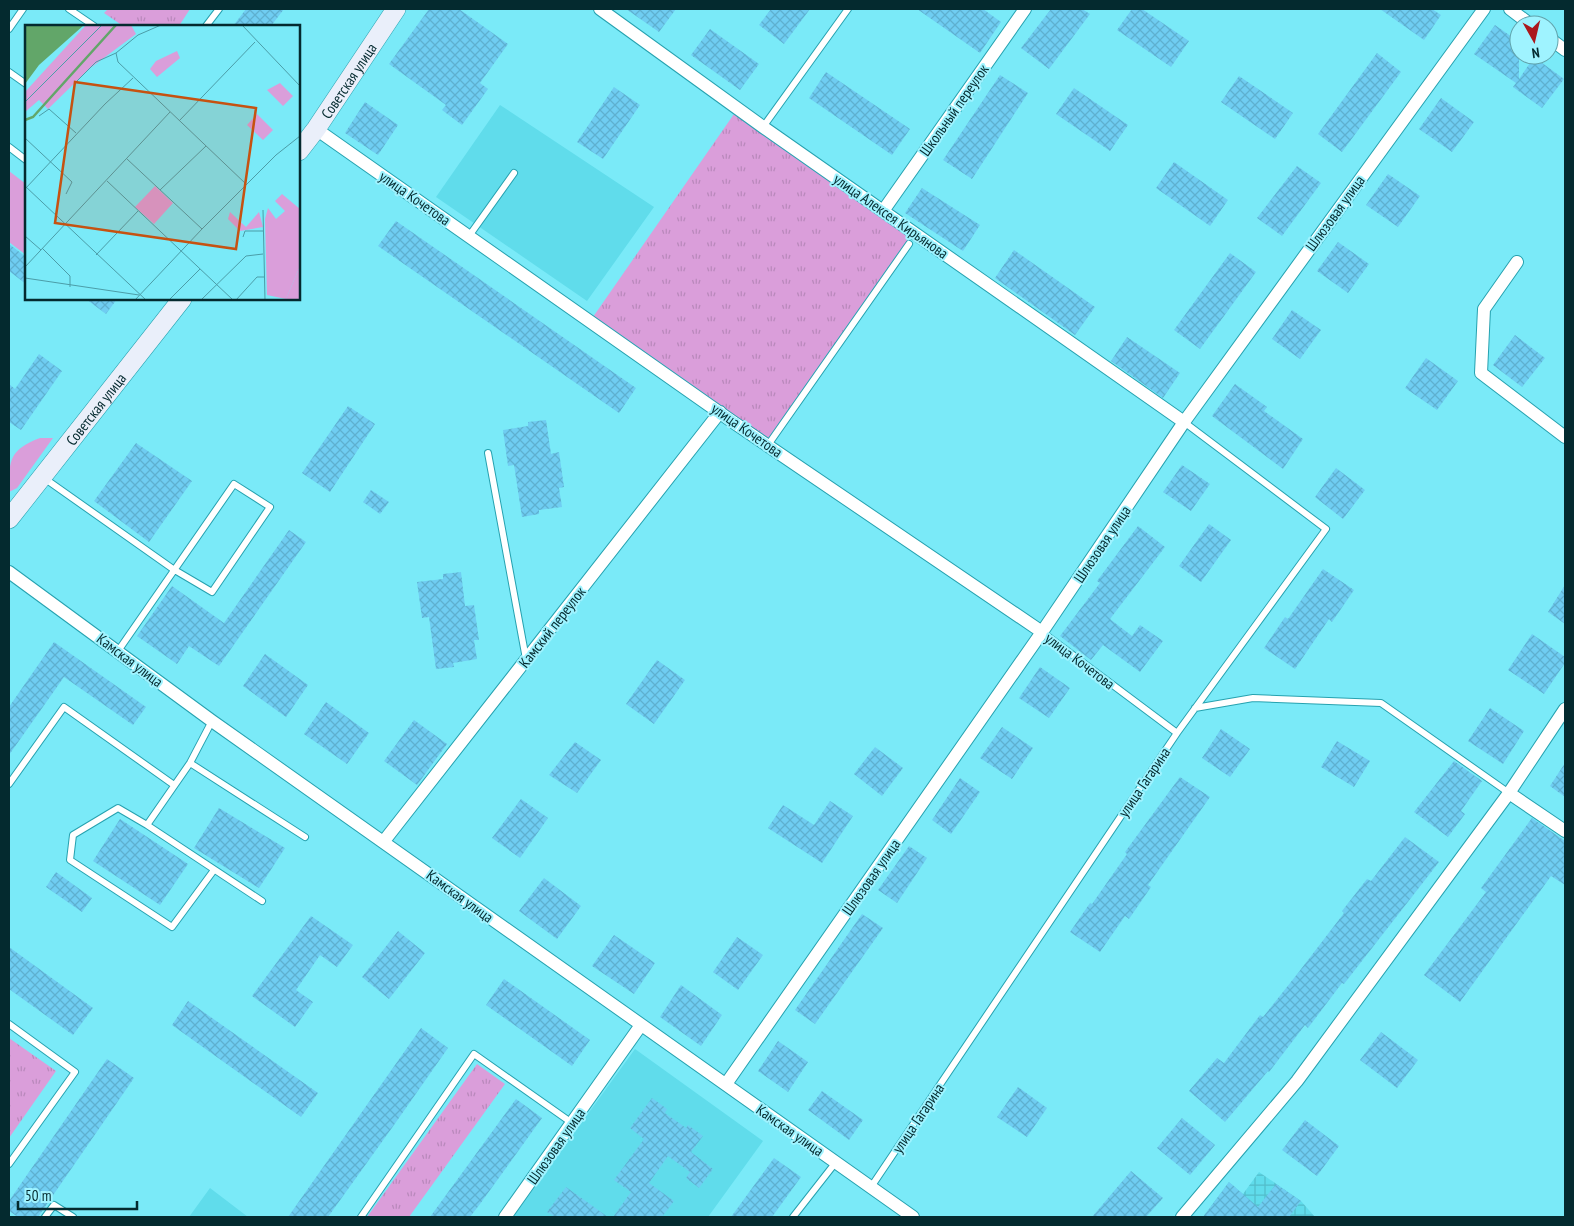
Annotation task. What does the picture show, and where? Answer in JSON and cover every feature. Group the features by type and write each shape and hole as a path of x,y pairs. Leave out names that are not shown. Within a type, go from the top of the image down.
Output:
{"main road":[{"name":"Советская улица","path":"300,150 316,129 396,9"},
{"name":"Советская улица","path":"12,510 42,476 181,300"}],"street":[{"name":"улица Алексея Кирьянова","path":"600,9 763,127 1184,422"},
{"name":"Школьный переулок","path":"883,210 1025,9"},
{"name":"Шлюзовая улица","path":"726,1084 1042,632 1184,422 1484,9"},
{"name":"улица Кочетова","path":"316,129 768,446 1042,632"},
{"path":"1517,262 1484,309 1481,373 1565,437"},
{"name":"Камский переулок","path":"384,841 720,412"},
{"name":"Камская улица","path":"9,572 212,721 913,1217"},
{"path":"1182,1217 1297,1081 1509,793 1565,709"},
{"path":"1509,793 1565,831"},
{"name":"Шлюзовая улица","path":"506,1217 642,1026"}],"lane":[{"path":"9,30 23,9"},
{"path":"70,9 93,25"},
{"path":"207,25 219,9"},
{"path":"763,127 848,9"},
{"path":"9,72 25,83"},
{"path":"9,147 25,159"},
{"path":"469,236 514,173"},
{"path":"768,446 910,244"},
{"name":"улица Гагарина","path":"871,1188 1194,708 1326,528 1184,422"},
{"path":"488,452 526,660"},
{"path":"42,476 173,569 212,592 270,507 234,484 173,569 118,651"},
{"name":"улица Кочетова","path":"1042,632 1177,733"},
{"path":"1194,708 1253,698 1381,703 1509,793"},
{"path":"9,784 64,707 174,785"},
{"path":"147,825 190,763 212,721"},
{"path":"190,763 306,837"},
{"path":"214,870 172,926 70,860 73,835 118,808 147,825 262,901"},
{"path":"9,1024 75,1072 9,1164"},
{"path":"361,1217 474,1054 572,1123"},
{"path":"793,1217 836,1162"},
{"path":"45,1217 54,1205 73,1217"}],"shaded area":[{"path":"500,105 654,207 587,301 436,197"},
{"path":"635,1049 763,1141 708,1217 513,1217"},
{"path":"1259,1172 1301,1201 1315,1217 1203,1217 1229,1182 1243,1194"},
{"path":"210,1188 248,1217 189,1217"}],"green space":[{"path":"108,9 190,9 180,25 122,25 104,13"},
{"path":"734,114 910,237 768,440 593,317"},
{"path":"9,171 25,183 25,254 9,242"},
{"path":"40,438 53,438 17,488 9,492 9,473 12,458 22,447"},
{"path":"9,1038 56,1071 9,1138"},
{"path":"477,1064 505,1084 409,1217 367,1217"}],"building":[{"path":"246,9 284,9 272,25 234,25"},
{"path":"429,9 459,9 508,44 480,83 488,89 462,125 442,110 446,105 389,64"},
{"path":"626,9 676,9 659,32"},
{"path":"771,9 810,9 784,44 759,25"},
{"path":"917,9 983,9 1001,22 980,53"},
{"path":"1051,9 1082,9 1090,14 1049,69 1021,48"},
{"path":"1132,9 1142,9 1189,41 1171,67 1117,30"},
{"path":"1380,9 1432,9 1441,15 1424,40"},
{"path":"1495,25 1509,35 1509,65 1519,65 1519,79 1529,65 1545,65 1564,79 1542,108 1513,87 1516,83 1474,54"},
{"path":"710,29 759,64 740,90 691,55"},
{"path":"1377,53 1401,72 1342,152 1318,134"},
{"path":"826,72 910,129 892,155 809,98"},
{"path":"1000,75 1028,93 972,179 943,160"},
{"path":"1239,76 1293,113 1275,139 1221,102"},
{"path":"614,87 640,105 603,159 577,142"},
{"path":"1074,88 1128,125 1110,151 1056,114"},
{"path":"1441,98 1474,122 1452,152 1419,129"},
{"path":"365,102 398,125 378,155 345,133"},
{"path":"1174,162 1228,200 1210,226 1156,188"},
{"path":"1297,166 1321,183 1282,236 1257,218"},
{"path":"1388,174 1420,196 1398,227 1366,205"},
{"path":"922,188 980,225 963,251 905,213"},
{"path":"396,221 636,388 619,413 378,246"},
{"path":"1338,242 1369,264 1348,293 1317,271"},
{"path":"9,244 25,256 25,283 9,271"},
{"path":"1014,250 1095,307 1075,335 995,278"},
{"path":"1230,253 1256,272 1200,349 1174,330"},
{"path":"87,300 116,300 106,314"},
{"path":"1292,310 1321,330 1300,359 1272,339"},
{"path":"1515,335 1545,358 1522,387 1493,365"},
{"path":"1127,337 1180,373 1163,398 1111,361"},
{"path":"39,354 62,371 21,430 9,422 9,384 15,389"},
{"path":"1426,358 1458,381 1437,410 1405,388"},
{"path":"1235,384 1267,407 1264,411 1303,439 1283,469 1212,416"},
{"path":"348,406 375,424 330,492 302,473"},
{"path":"546,420 551,454 559,452 564,487 559,488 562,507 539,510 539,514 522,517 514,465 508,466 503,430 528,426 528,422"},
{"path":"136,443 192,481 149,542 94,501"},
{"path":"1182,465 1210,484 1191,511 1163,492"},
{"path":"1336,468 1365,490 1343,519 1315,497"},
{"path":"371,490 389,502 380,514 363,502"},
{"path":"1209,524 1231,540 1201,582 1179,566"},
{"path":"1138,526 1165,547 1110,619 1132,636 1140,625 1163,641 1140,672 1103,645 1091,660 1060,636 1100,583 1097,581"},
{"path":"289,530 306,542 219,666 189,646 177,664 137,636 172,586 224,623"},
{"path":"1323,569 1354,590 1332,622 1329,619 1295,669 1264,648 1285,617 1288,619"},
{"path":"461,572 465,606 474,605 479,640 474,640 477,659 453,663 454,667 436,669 429,617 422,618 417,582 443,579 443,574"},
{"path":"1565,585 1565,624 1548,612"},
{"path":"1532,634 1565,657 1565,663 1544,694 1508,670"},
{"path":"54,642 146,707 133,725 64,677 9,755 9,707"},
{"path":"265,654 308,685 286,717 243,686"},
{"path":"657,660 685,680 654,724 626,704"},
{"path":"1040,667 1070,688 1049,718 1019,698"},
{"path":"326,702 369,733 347,764 304,734"},
{"path":"1490,708 1524,731 1503,764 1468,741"},
{"path":"414,720 447,744 417,785 384,761"},
{"path":"1002,727 1033,748 1012,779 980,758"},
{"path":"1221,729 1250,749 1230,777 1202,758"},
{"path":"1337,741 1370,761 1354,787 1321,767"},
{"path":"575,742 601,760 577,793 549,775"},
{"path":"875,747 903,768 882,796 854,774"},
{"path":"1454,761 1482,781 1461,811 1465,814 1448,837 1414,812"},
{"path":"1565,763 1565,797 1550,786"},
{"path":"1180,777 1210,797 1148,885 1151,887 1129,919 1125,916 1100,952 1070,932 1090,903 1092,904 1127,854 1125,852"},
{"path":"960,778 980,792 951,834 932,820"},
{"path":"521,799 548,818 520,858 492,838"},
{"path":"830,801 853,816 822,863 768,828 783,805 814,825"},
{"path":"219,808 285,848 259,888 194,848"},
{"path":"1532,818 1565,841 1565,885 1551,876 1460,1002 1424,975 1486,892 1481,888"},
{"path":"120,819 188,864 160,905 93,861"},
{"path":"1405,837 1439,862 1308,1028 1305,1025 1269,1072 1225,1122 1189,1091 1217,1058 1224,1063 1260,1015 1263,1017 1298,973 1344,913 1342,911 1367,879 1371,881"},
{"path":"909,846 927,858 897,903 878,890"},
{"path":"56,872 92,898 82,912 46,887"},
{"path":"544,878 581,906 557,939 519,911"},
{"path":"862,914 883,928 815,1024 795,1010"},
{"path":"311,916 353,945 337,967 320,955 296,990 313,1002 295,1027 252,996"},
{"path":"398,931 425,953 389,999 362,977"},
{"path":"614,935 655,963 634,994 592,966"},
{"path":"737,937 763,955 738,990 713,972"},
{"path":"9,947 93,1008 73,1035 9,989"},
{"path":"504,979 590,1040 572,1066 486,1005"},
{"path":"681,985 722,1015 701,1046 660,1017"},
{"path":"188,1001 318,1093 301,1117 172,1025"},
{"path":"421,1028 448,1048 394,1125 328,1217 288,1217"},
{"path":"1381,1032 1418,1060 1397,1088 1360,1060"},
{"path":"778,1041 808,1062 788,1092 758,1071"},
{"path":"107,1059 134,1078 38,1217 18,1217 9,1211 9,1201"},
{"path":"1018,1087 1047,1108 1027,1137 997,1117"},
{"path":"822,1091 863,1120 849,1140 808,1110"},
{"path":"652,1098 667,1109 665,1113 686,1128 688,1125 703,1136 691,1152 713,1169 699,1188 686,1178 690,1172 668,1156 649,1183 674,1201 662,1217 613,1217 631,1192 614,1180 644,1139 630,1128"},
{"path":"516,1099 542,1118 480,1204 470,1217 430,1217"},
{"path":"1182,1118 1215,1145 1190,1175 1157,1148"},
{"path":"1305,1120 1339,1146 1317,1176 1282,1150"},
{"path":"774,1158 801,1177 772,1217 731,1217"},
{"path":"1131,1171 1163,1198 1146,1217 1092,1217"},
{"path":"1229,1182 1258,1207 1276,1184 1301,1201 1289,1217 1203,1217"},
{"path":"566,1187 608,1217 555,1217 547,1212"}]}
